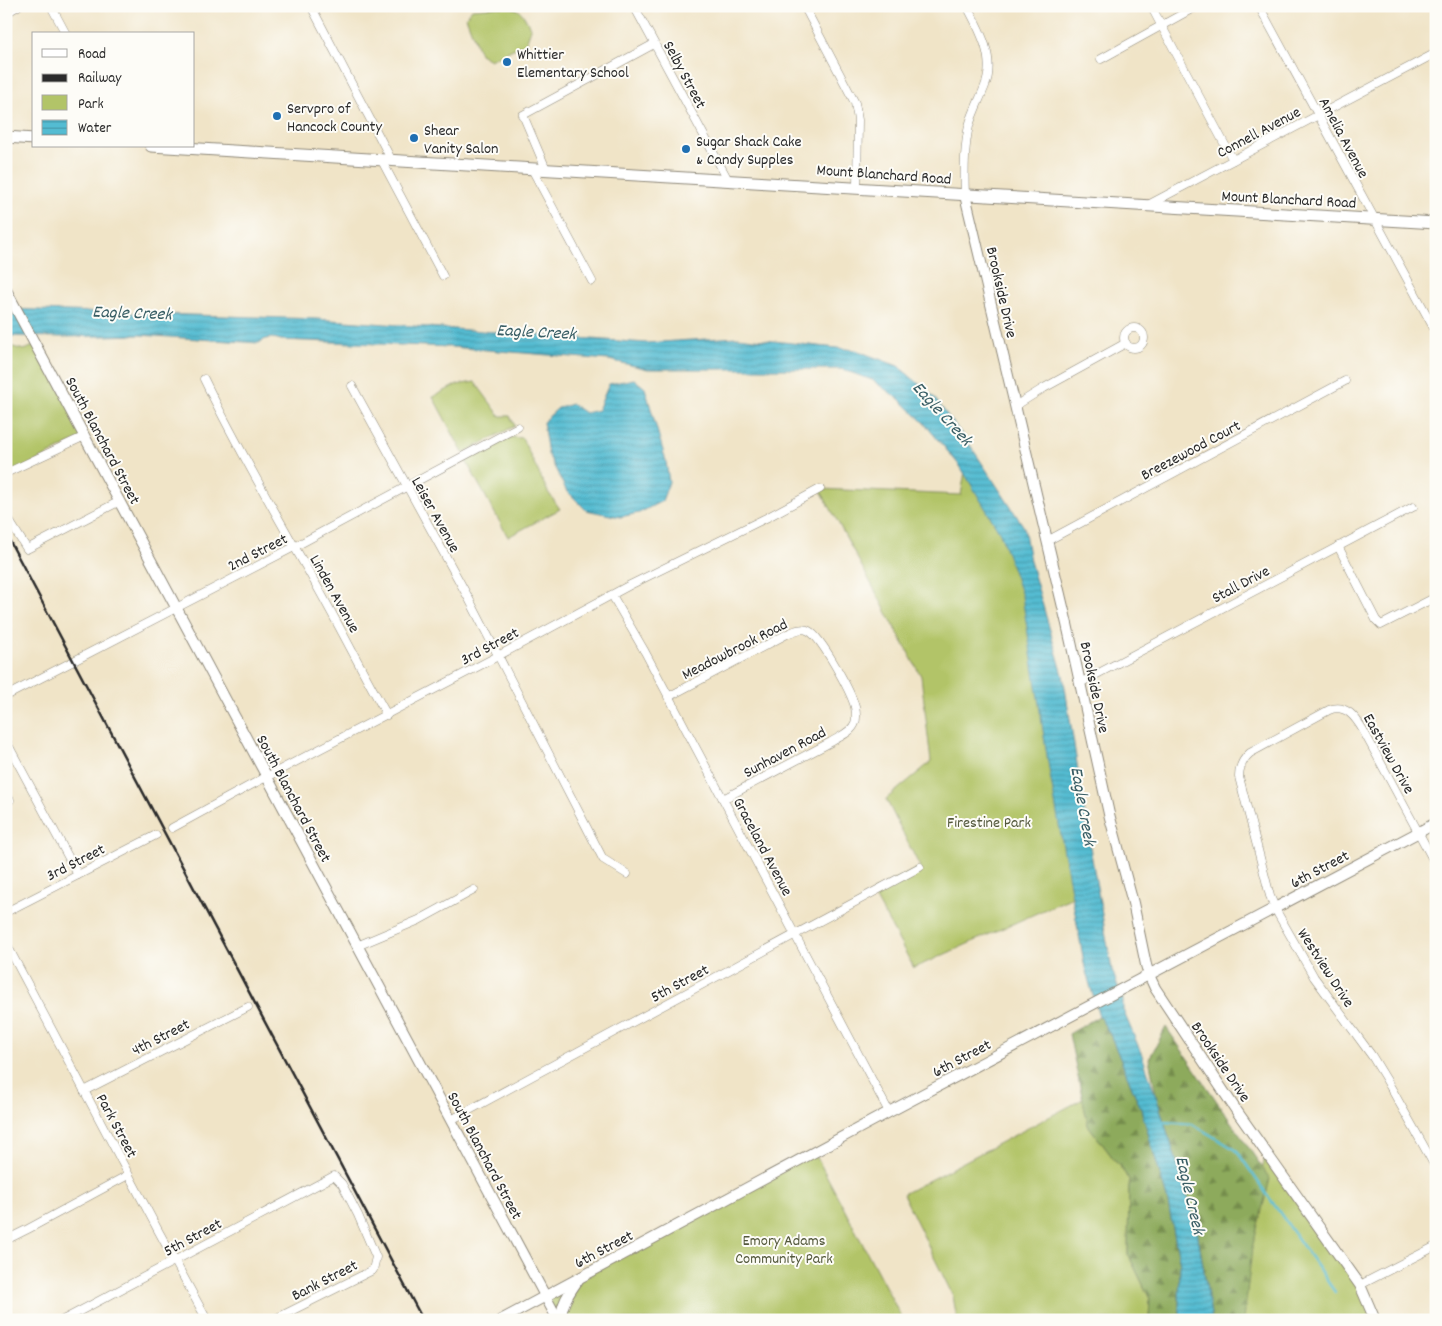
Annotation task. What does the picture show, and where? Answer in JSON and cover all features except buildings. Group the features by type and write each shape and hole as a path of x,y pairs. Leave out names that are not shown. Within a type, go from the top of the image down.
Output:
{"main road":[{"path":"6,137 32,139"},
{"name":"Mount Blanchard Road","path":"183,148 1436,223"}],"street":[{"path":"6,13 18,6"},
{"path":"51,6 65,32"},
{"path":"311,6 442,276"},
{"name":"Selby Street","path":"634,6 728,180"},
{"path":"804,6 855,103 858,128 857,188"},
{"name":"Brookside Drive","path":"967,6 985,44 989,70 986,84 970,125 966,152 965,195 1109,814 1133,903 1149,975 1225,1093 1360,1285 1375,1320"},
{"path":"1152,6 1233,160"},
{"path":"1101,59 1197,6"},
{"name":"Amelia Avenue","path":"1259,6 1436,332"},
{"path":"546,169 523,115 654,44"},
{"name":"Connell Avenue","path":"1147,206 1436,53"},
{"path":"532,169 592,281"},
{"name":"South Blanchard Street","path":"7,290 558,1320"},
{"path":"1015,406 1126,343"},
{"name":"Linden Avenue","path":"204,379 248,466 387,715"},
{"name":"Breezewood Court","path":"1047,541 1345,381"},
{"name":"Leiser Avenue","path":"352,386 406,487 436,538 603,859 627,874"},
{"name":"2nd Street","path":"6,696 294,547 518,427"},
{"path":"6,473 84,436"},
{"name":"3rd Street","path":"172,828 612,595 820,489"},
{"path":"6,511 8,519 27,549 120,501"},
{"name":"Stall Drive","path":"1080,684 1413,507"},
{"path":"1338,546 1376,620 1381,625 1436,597"},
{"name":"Graceland Avenue","path":"612,595 645,652 889,1112"},
{"name":"Meadowbrook Road","path":"668,698 787,634 799,629 805,629 812,633 823,646 850,695 855,708 855,724"},
{"name":"Eastview Drive","path":"1241,763 1250,753 1330,710 1339,708 1346,710 1357,719 1436,865"},
{"name":"Sunhaven Road","path":"723,799 832,742 848,732 855,724"},
{"path":"6,741 78,875"},
{"name":"Westview Drive","path":"1241,763 1239,777 1270,896 1314,977 1386,1078 1436,1168"},
{"name":"6th Street","path":"501,1320 889,1112 1436,823"},
{"name":"3rd Street","path":"6,912 156,835"},
{"name":"5th Street","path":"451,1120 920,867"},
{"path":"358,946 419,920 474,890"},
{"name":"Park Street","path":"6,943 207,1320"},
{"name":"4th Street","path":"84,1091 248,1007"},
{"path":"6,1240 28,1230 128,1175"},
{"name":"5th Street","path":"63,1320 334,1176"},
{"name":"Bank Street","path":"273,1320 373,1270 376,1256 342,1184 334,1176"},
{"path":"1360,1285 1436,1246"},
{"path":"562,1320 561,1312 565,1301 580,1278"}],"green space":[{"path":"499,7 520,11 531,29 526,43 490,60 480,54 466,17 472,9"},
{"path":"6,345 24,350 36,345 85,436 6,477"},
{"path":"475,382 500,416 510,416 515,426 463,453 433,397 456,385"},
{"path":"511,437 522,438 548,492 560,509 508,537 466,461"},
{"name":"Firestine Park","path":"967,459 1016,543 1086,891 914,968 872,892 920,867 886,799 931,762 921,676 820,489 961,495"},
{"path":"1099,1016 1110,1034 1141,1109 1167,1198 1180,1264 1179,1305 1181,1320 1149,1320 1150,1299 1128,1254 1129,1179 1088,1125 1069,1034"},
{"path":"1166,1027 1270,1179 1252,1248 1244,1320 1212,1320 1196,1224 1157,1099 1149,1059"},
{"path":"1083,1099 1088,1125 1129,1179 1128,1254 1150,1299 1149,1320 957,1320 953,1296 903,1194"},
{"name":"Emory Adams Community Park","path":"814,1152 903,1320 558,1320 545,1296"},
{"path":"1266,1153 1360,1285 1375,1320 1228,1320"}],"water":[{"name":"Eagle Creek","path":"6,309 317,319 646,343 737,337 855,350 898,366 932,395 970,445 1024,527 1030,561 1063,675 1092,859 1112,970 1123,1000 1123,1010 1142,1055 1157,1099 1196,1224 1212,1320 1181,1320 1179,1305 1180,1264 1167,1198 1141,1109 1110,1034 1099,1016 1085,968 1050,775 1022,596 1000,533 960,466 924,423 899,399 872,380 841,369 648,369 609,360 451,347 281,340 272,338 259,343 140,335 6,336"},
{"path":"634,379 645,388 666,461 669,482 662,501 639,513 620,517 586,510 566,490 548,454 543,422 558,408 572,404 585,413 598,410 609,384"}],"waterway":[{"path":"1163,1122 1192,1124 1236,1150 1335,1292"}],"railway":[{"path":"6,534 423,1320"}],"place":[{"name":"Whittier Elementary School","path":"507,62"},
{"name":"Servpro of Hancock County","path":"277,116"},
{"name":"Shear Vanity Salon","path":"414,138"},
{"name":"Sugar Shack Cake & Candy Supples","path":"686,149"}]}
